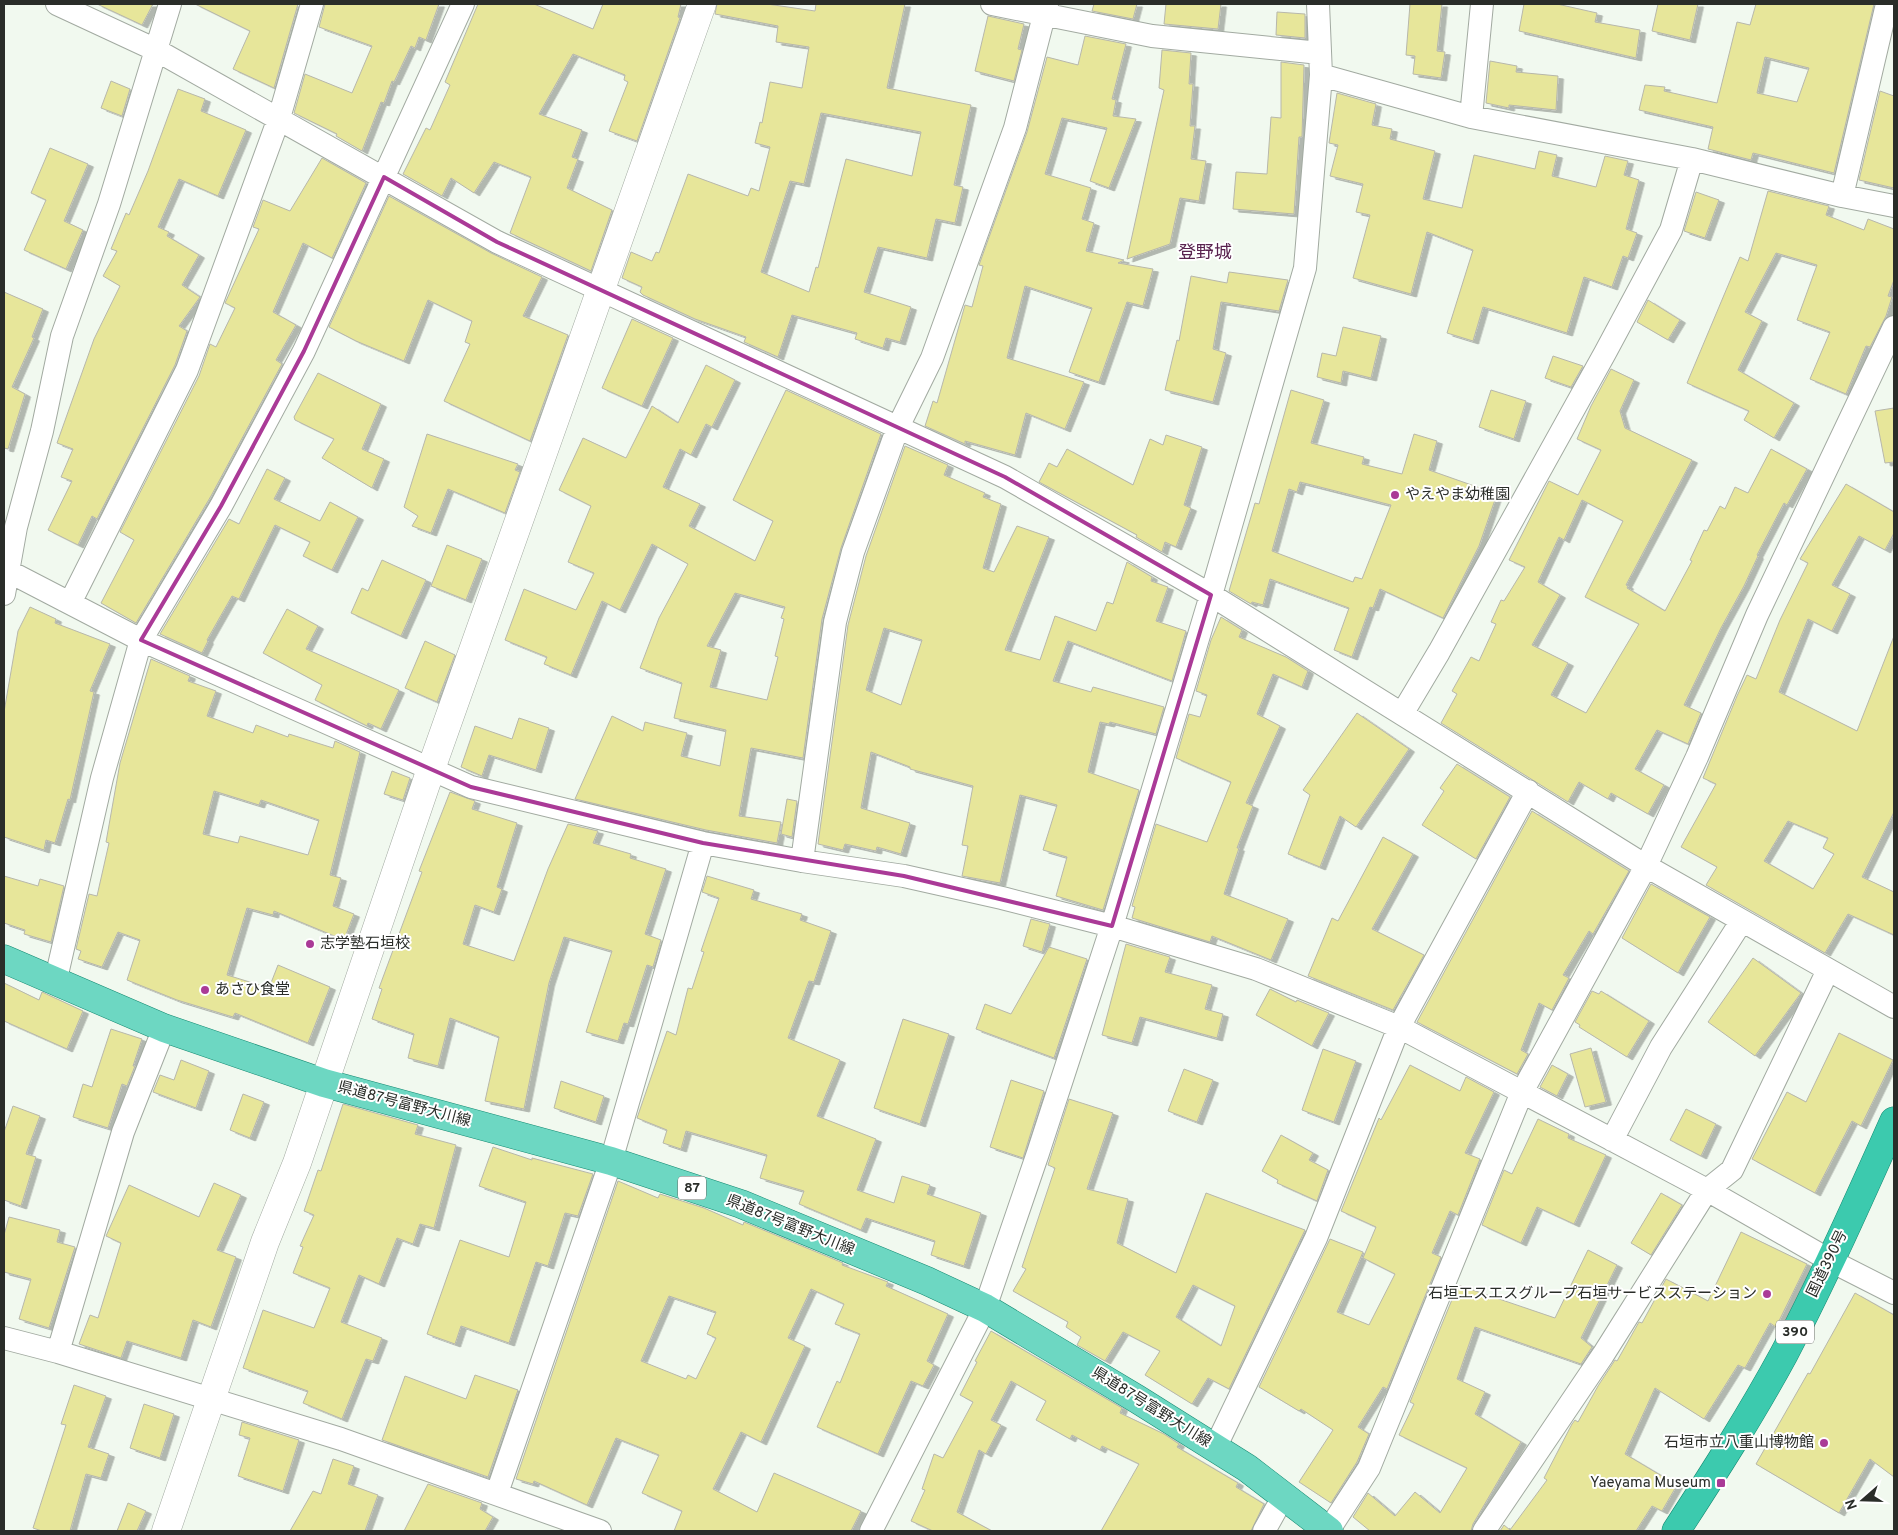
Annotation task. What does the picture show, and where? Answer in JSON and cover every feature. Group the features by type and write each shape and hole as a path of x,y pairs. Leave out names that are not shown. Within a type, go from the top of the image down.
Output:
{"highway":[{"name":"国道390号","path":"1676,1531 1708,1482 1783,1355 1830,1261 1894,1121"}],"main road":[{"name":"県道87号富野大川線","path":"4,959 55,983 164,1028 324,1083 611,1161 742,1204 985,1308 1247,1468 1329,1531"}],"street":[{"path":"57,4 156,50 497,242 1005,477 1211,595 1646,866 1741,922 1894,1007"},
{"path":"4,594 6,569 62,336 106,213 170,4"},
{"path":"70,603 187,370 279,118 312,4"},
{"path":"55,983 102,778 141,640 221,506 294,368 463,4"},
{"path":"166,1531 265,1242 297,1163 431,769 702,4"},
{"path":"992,4 1046,8 1152,36 1320,64 1471,117 1692,159 1842,196 1894,206"},
{"path":"871,1531 985,1308 1112,926 1211,595 1305,268 1320,64 1318,4"},
{"path":"1471,117 1482,4"},
{"path":"1842,196 1886,4"},
{"path":"802,861 835,622 853,552 898,427 932,358 1015,128 1046,8"},
{"path":"1402,714 1439,652 1605,354 1671,230 1692,159"},
{"path":"1329,1531 1369,1468 1522,1092 1646,866 1697,757 1757,614 1894,327"},
{"path":"6,569 141,640 471,787 703,842 802,861 904,876 1112,926 1256,969 1399,1027 1707,1190 1830,1261 1894,1293"},
{"path":"1215,1448 1316,1238 1399,1027 1528,791"},
{"path":"497,1493 611,1161 703,842"},
{"path":"1612,1140 1661,1047 1741,922"},
{"path":"1484,1531 1603,1355 1707,1190 1732,1170 1828,970"},
{"path":"58,1352 123,1132 164,1028"},
{"path":"4,1338 58,1352 341,1439 600,1531"},
{"path":"1264,1531 1283,1497"}],"highlighted area":[{"path":"384,177 497,242 1005,477 1211,595 1112,926 904,876 703,843 471,787 141,640 221,506 304,351"}],"building":[{"path":"97,4 153,4 142,25"},
{"path":"195,4 298,4 274,88 233,69 250,31"},
{"path":"325,4 439,4 426,40 419,37 415,48 411,46 394,82 392,81 384,103 381,102 362,151 336,136 337,134 294,113 305,74 352,93 372,46 319,27"},
{"path":"478,4 534,4 593,29 603,4 681,4 678,17 680,18 637,141 609,131 628,82 624,80 625,75 573,54 539,114 582,130 572,157 578,159 567,188 612,210 591,271 510,233 531,177 494,162 474,193 451,178 442,196 403,174 426,128 430,130 450,85 445,82"},
{"path":"717,4 767,4 815,11 816,4 905,4 887,88 971,105 954,185 963,187 955,223 936,219 927,258 878,247 864,292 911,307 900,342 886,338 883,348 855,339 857,333 792,315 778,357 744,342 746,337 695,319 643,295 640,292 642,287 622,278 631,252 652,261 656,252 659,253 688,174 748,196 751,188 759,191 770,147 755,143 760,122 762,123 770,82 802,88 809,47 776,42 778,26 715,14","holes":["821,113 921,132 912,176 846,159 818,268 816,267 809,292 761,272 790,181 804,184"]},
{"path":"1094,4 1137,4 1133,19 1092,11"},
{"path":"1166,4 1221,4 1218,29 1164,24"},
{"path":"1410,4 1442,4 1437,51 1445,52 1441,78 1413,74 1415,56 1406,55"},
{"path":"1524,4 1557,4 1597,13 1595,22 1640,30 1636,58 1519,31"},
{"path":"1658,4 1698,4 1690,40 1652,31"},
{"path":"1756,4 1874,4 1834,173 1753,153 1751,160 1708,149 1713,127 1639,110 1645,85 1665,87 1664,91 1717,103 1737,22 1750,25","holes":["1765,57 1809,68 1797,102 1757,93"]},
{"path":"1277,12 1305,14 1305,38 1276,35"},
{"path":"988,16 1024,24 1018,49 1022,50 1014,81 975,71"},
{"path":"1085,36 1126,44 1112,99 1116,100 1113,116 1136,119 1109,188 1090,181 1107,128 1062,118 1045,174 1091,188 1082,219 1094,223 1086,251 1124,260 1118,263 1153,269 1143,306 1127,302 1099,382 1069,372 1092,308 1025,286 1007,358 1084,382 1065,429 1026,413 1015,455 965,441 965,444 925,426 933,401 937,403 965,305 972,307 983,266 979,265 1027,132 1047,57 1078,65"},
{"path":"1162,50 1191,53 1189,84 1193,84 1190,126 1195,126 1191,159 1206,161 1199,201 1180,198 1170,244 1127,259 1164,90 1159,88"},
{"path":"1490,61 1517,66 1516,72 1558,76 1556,110 1509,105 1509,108 1486,103"},
{"path":"1281,62 1304,65 1302,137 1299,137 1294,214 1233,209 1236,172 1267,174 1271,117 1281,118"},
{"path":"111,81 130,89 122,116 101,108"},
{"path":"178,89 205,99 201,111 246,130 218,196 179,179 158,227 169,232 167,236 199,255 182,285 200,297 179,326 187,331 175,365 97,519 92,516 78,545 48,530 72,481 61,477 73,449 57,443 94,339 120,286 103,276 117,251 111,249 126,213 129,215 148,171"},
{"path":"1880,91 1894,96 1894,188 1859,180"},
{"path":"1337,93 1376,104 1372,125 1392,129 1390,139 1435,151 1423,199 1462,208 1474,155 1535,169 1539,151 1557,155 1552,176 1596,187 1605,156 1628,161 1624,175 1639,180 1626,229 1637,233 1628,258 1623,256 1612,287 1584,277 1567,333 1483,307 1473,341 1447,333 1473,250 1427,232 1411,294 1353,278 1370,215 1356,212 1363,184 1330,176 1338,145 1329,143"},
{"path":"50,148 88,164 64,221 83,230 66,269 24,250 46,200 31,193"},
{"path":"322,158 366,183 332,258 303,243 273,312 296,325 276,360 282,364 211,496 136,623 101,603 134,540 120,532 199,376 210,344 216,347 235,308 225,303 259,229 253,227 263,200 290,211"},
{"path":"1768,191 1829,206 1826,215 1864,230 1868,219 1894,229 1894,280 1888,296 1892,297 1886,316 1870,347 1866,346 1846,394 1810,379 1830,332 1797,320 1817,265 1776,253 1745,312 1762,321 1738,370 1794,403 1774,438 1744,420 1749,411 1687,383 1740,257 1748,261"},
{"path":"1696,192 1719,200 1705,238 1684,231"},
{"path":"389,196 491,253 542,277 523,316 568,335 530,441 444,401 470,344 465,342 472,321 428,300 404,361 356,341 329,327"},
{"path":"1229,272 1288,280 1279,311 1221,302 1213,349 1226,353 1213,402 1165,390 1177,340 1179,341 1191,276 1227,283"},
{"path":"4,292 43,309 32,337 34,338 12,387 25,394 8,449 4,448"},
{"path":"1648,300 1680,320 1668,340 1637,322"},
{"path":"632,319 673,338 642,406 602,388"},
{"path":"1343,327 1381,336 1371,378 1343,371 1341,383 1317,377 1322,353 1336,356"},
{"path":"1553,356 1583,366 1571,387 1545,378"},
{"path":"706,365 735,380 712,427 706,424 691,455 680,449 663,487 700,504 689,526 755,561 773,521 733,500 786,390 881,434 841,548 822,619 803,758 751,748 739,816 781,822 777,843 706,830 575,799 612,716 643,731 645,722 687,733 681,756 720,766 726,730 674,718 682,683 640,668 659,618 688,564 652,544 620,610 602,601 571,675 544,664 547,657 505,640 524,589 576,610 594,573 568,562 591,506 559,490 583,438 626,458 652,406 678,423","holes":["735,593 785,607 781,618 784,619 775,656 778,657 767,700 710,687 721,650 707,646"]},
{"path":"1611,369 1634,380 1620,411 1625,428 1692,460 1626,585 1628,586 1627,588 1665,611 1692,561 1690,560 1704,530 1707,531 1720,506 1725,509 1735,487 1748,493 1771,449 1807,469 1787,505 1784,503 1684,705 1701,713 1688,744 1657,730 1635,769 1664,785 1648,814 1611,793 1608,799 1579,782 1568,802 1441,723 1457,694 1452,691 1471,657 1479,661 1496,624 1491,622 1501,600 1504,601 1525,567 1509,560 1549,481 1578,495 1601,450 1577,439 1591,406","holes":["1582,500 1623,521 1585,597 1639,624 1586,713 1551,695 1568,663 1532,645 1560,595 1538,582 1559,537 1564,540"]},
{"path":"318,373 381,404 362,449 384,459 372,488 322,458 334,439 295,420 294,417"},
{"path":"1291,390 1324,400 1311,443 1364,457 1362,464 1402,474 1414,434 1437,441 1429,470 1497,494 1479,546 1443,618 1380,589 1373,608 1370,607 1352,657 1334,650 1349,608 1270,579 1263,605 1252,602 1251,604 1229,591 1255,503 1259,504","holes":["1300,482 1391,505 1362,579 1355,577 1353,582 1272,551 1289,489 1297,492"]},
{"path":"1491,390 1526,401 1514,439 1479,427"},
{"path":"1894,408 1894,462 1885,463 1875,411"},
{"path":"427,434 518,464 515,470 520,472 505,513 448,489 431,533 412,526 418,516 404,507"},
{"path":"1166,435 1202,447 1184,505 1191,508 1176,547 1165,542 1162,552 1136,537 1137,535 1039,482 1049,463 1057,467 1067,449 1133,485 1150,439 1163,445"},
{"path":"905,446 948,465 944,475 985,493 983,497 1001,504 983,568 994,572 1017,526 1049,537 1005,650 1040,660 1055,616 1096,631 1107,602 1113,604 1127,562 1152,577 1151,581 1168,587 1156,621 1186,631 1172,681 1068,641 1053,681 1091,692 1093,687 1164,707 1156,734 1110,722 1109,724 1100,722 1088,772 1139,790 1103,910 1056,896 1067,857 1043,850 1057,805 1020,795 1000,883 962,876 968,846 962,845 973,786 910,769 910,767 871,752 861,808 910,823 901,854 877,847 876,851 845,844 843,850 818,844 848,625 866,556","holes":["884,628 922,640 901,705 866,690"]},
{"path":"267,469 285,478 274,499 320,521 330,502 358,517 332,570 303,556 310,542 275,525 239,599 232,596 207,640 202,653 160,634 229,519 239,524"},
{"path":"1846,484 1894,512 1894,533 1885,550 1859,536 1832,585 1850,594 1832,631 1808,619 1779,692 1857,731 1894,636 1894,812 1862,877 1894,892 1894,935 1848,914 1825,953 1706,885 1717,867 1681,847 1716,784 1703,778 1737,696 1747,675 1756,679 1780,620 1808,563 1800,559","holes":["1788,821 1828,838 1823,848 1834,854 1813,889 1764,861"]},
{"path":"447,545 482,559 466,600 431,586"},
{"path":"382,560 426,580 401,636 351,613 362,588 368,591"},
{"path":"30,607 56,619 55,623 110,644 90,691 94,692 70,800 68,799 55,843 46,840 44,850 4,837 4,712 18,631"},
{"path":"287,609 318,626 306,649 399,690 381,729 368,723 367,726 315,700 322,685 263,653"},
{"path":"1221,617 1242,630 1239,637 1286,657 1308,671 1302,687 1273,674 1257,714 1280,726 1246,803 1253,806 1237,848 1239,848 1224,894 1288,919 1271,960 1212,936 1210,942 1132,918 1135,907 1132,906 1156,824 1207,842 1231,782 1176,758 1189,714 1200,717 1207,695 1196,691 1211,640"},
{"path":"425,641 455,655 437,702 405,688"},
{"path":"151,659 190,676 188,681 216,691 207,716 253,733 256,725 288,737 289,734 333,748 335,741 360,752 330,875 341,878 333,906 354,914 344,940 274,911 273,915 247,908 227,975 269,988 278,965 330,987 308,1043 235,1013 233,1017 177,1000 127,980 140,940 118,932 102,967 78,959 81,951 76,949 89,894 97,896 109,843 106,842 120,763","holes":["214,791 259,805 261,800 319,820 308,855 240,836 238,843 203,834"]},
{"path":"1357,713 1409,749 1356,827 1340,816 1320,867 1288,854 1310,795 1303,790"},
{"path":"519,718 549,728 536,770 489,755 482,776 461,767 475,726 512,739"},
{"path":"1457,764 1510,797 1476,859 1422,825 1444,791 1440,788"},
{"path":"392,771 410,778 403,800 384,794"},
{"path":"450,792 475,801 472,809 517,823 497,887 502,889 494,912 475,905 463,944 514,961 548,869 568,824 598,831 593,843 631,854 630,858 666,869 645,934 661,940 653,967 647,965 628,1024 624,1023 618,1041 586,1032 612,951 564,937 549,983 524,1109 485,1101 499,1037 450,1018 438,1066 408,1058 414,1034 372,1019 382,989 379,988 422,872 419,871"},
{"path":"787,799 797,801 792,837 781,834"},
{"path":"1532,811 1629,871 1593,934 1589,931 1563,975 1569,978 1552,1010 1539,1003 1521,1050 1528,1054 1517,1074 1417,1022"},
{"path":"1383,837 1413,854 1372,929 1424,955 1393,1010 1308,976 1332,918 1338,921"},
{"path":"4,876 38,886 40,879 64,886 51,942 24,934 25,930 4,923"},
{"path":"707,876 754,890 751,899 802,914 800,920 831,931 814,982 809,981 788,1038 840,1060 817,1116 876,1139 857,1190 894,1203 902,1176 930,1185 927,1194 981,1213 964,1266 931,1255 935,1241 866,1218 861,1230 799,1204 804,1191 760,1178 767,1155 686,1131 681,1149 663,1143 667,1130 637,1118 667,1031 676,1035 688,988 692,989 704,952 701,951 719,898 702,892"},
{"path":"1651,884 1710,917 1678,973 1622,938"},
{"path":"1031,919 1050,924 1042,952 1023,946"},
{"path":"1126,944 1170,957 1165,972 1212,985 1205,1009 1223,1014 1217,1038 1140,1017 1132,1043 1102,1035"},
{"path":"1049,947 1087,959 1054,1058 976,1029 985,1004 1011,1014"},
{"path":"1753,958 1801,993 1755,1056 1708,1022"},
{"path":"4,983 39,1000 42,992 83,1011 67,1049 4,1021"},
{"path":"1270,989 1296,1002 1297,1000 1329,1013 1312,1046 1256,1015"},
{"path":"1592,991 1599,994 1601,991 1649,1021 1627,1057 1579,1027 1580,1025 1575,1022"},
{"path":"903,1019 949,1034 920,1124 874,1108"},
{"path":"111,1029 142,1039 133,1066 135,1066 127,1086 122,1084 108,1128 73,1117 83,1084 92,1087"},
{"path":"1839,1033 1893,1060 1861,1126 1852,1121 1815,1193 1752,1159 1787,1092 1806,1102"},
{"path":"1591,1048 1606,1102 1585,1107 1570,1054"},
{"path":"1323,1049 1356,1061 1334,1122 1302,1110"},
{"path":"181,1060 209,1071 196,1108 153,1092 160,1075 174,1080"},
{"path":"1410,1065 1460,1091 1466,1077 1494,1092 1465,1153 1480,1159 1458,1215 1450,1211 1432,1253 1441,1257 1387,1389 1383,1387 1358,1427 1369,1434 1357,1462 1331,1503 1299,1482 1333,1430 1301,1409 1299,1411 1259,1387 1330,1239 1363,1252 1337,1312 1369,1325 1395,1274 1363,1258 1376,1227 1341,1211 1379,1118 1381,1120"},
{"path":"1552,1065 1568,1074 1557,1096 1540,1087"},
{"path":"1184,1069 1213,1080 1197,1122 1168,1111"},
{"path":"1011,1080 1044,1091 1023,1158 990,1147"},
{"path":"561,1081 604,1096 596,1122 554,1108"},
{"path":"243,1094 264,1102 250,1138 230,1130"},
{"path":"1069,1099 1113,1113 1087,1189 1128,1199 1117,1243 1176,1273 1206,1193 1305,1230 1229,1389 1208,1378 1192,1404 1145,1375 1160,1351 1123,1332 1105,1361 1077,1345 1081,1337 1066,1327 1068,1322 1013,1291 1026,1269 1022,1267 1055,1168 1048,1165","holes":["1193,1285 1235,1306 1221,1346 1176,1317"]},
{"path":"343,1104 418,1125 415,1134 456,1145 434,1228 420,1224 413,1244 397,1238 379,1284 359,1275 341,1322 382,1338 373,1361 366,1359 342,1419 303,1403 308,1391 243,1368 263,1310 314,1328 330,1288 293,1273 303,1247 300,1246 314,1215 304,1211 318,1170 321,1171"},
{"path":"13,1106 40,1116 26,1154 36,1157 21,1206 4,1200 4,1132"},
{"path":"1686,1109 1716,1124 1701,1156 1670,1140"},
{"path":"1538,1119 1569,1134 1568,1138 1606,1155 1574,1224 1537,1207 1521,1243 1482,1225 1504,1170 1512,1174"},
{"path":"1281,1135 1313,1153 1309,1160 1328,1170 1317,1201 1277,1183 1278,1180 1262,1171"},
{"path":"493,1147 532,1160 532,1158 593,1174 578,1216 565,1213 548,1266 536,1262 509,1343 461,1326 455,1344 427,1334 460,1240 509,1257 526,1202 479,1186"},
{"path":"618,1181 658,1198 660,1194 704,1208 743,1225 744,1222 843,1263 842,1265 888,1282 886,1286 948,1314 927,1361 934,1365 923,1386 911,1381 878,1454 817,1427 837,1381 840,1383 860,1334 835,1324 844,1304 811,1289 788,1338 805,1346 761,1442 741,1432 713,1489 757,1512 774,1473 861,1511 851,1531 674,1531 682,1511 642,1493 659,1455 616,1438 587,1505 534,1481 533,1484 516,1479","holes":["669,1296 716,1312 707,1334 716,1338 696,1379 688,1375 686,1379 641,1361"]},
{"path":"214,1183 241,1195 217,1250 236,1257 211,1327 193,1320 181,1358 127,1341 121,1358 79,1344 90,1315 98,1318 121,1243 106,1236 129,1185 199,1217"},
{"path":"1661,1193 1682,1205 1651,1255 1631,1243"},
{"path":"9,1217 60,1230 57,1242 75,1247 49,1328 19,1319 31,1279 4,1272 4,1235"},
{"path":"1741,1232 1807,1264 1776,1327 1770,1323 1745,1368 1738,1365 1704,1419 1655,1388 1625,1454 1677,1485 1662,1511 1652,1506 1636,1531 1500,1531 1504,1525 1510,1530 1547,1480 1544,1478 1572,1424 1575,1420 1578,1422 1598,1386 1615,1360 1617,1361 1639,1322 1642,1323 1666,1279 1708,1301"},
{"path":"1588,1250 1617,1265 1581,1338 1592,1347 1581,1364 1475,1327 1457,1379 1485,1392 1475,1414 1521,1442 1473,1524 1471,1531 1370,1531 1353,1517 1368,1493 1395,1516 1415,1492 1440,1513 1467,1468 1399,1435 1414,1404 1410,1402 1458,1285 1555,1318"},
{"path":"1855,1293 1894,1315 1894,1477 1870,1459 1839,1513 1756,1464 1808,1373 1810,1374"},
{"path":"991,1331 1122,1408 1120,1413 1164,1434 1179,1444 1177,1447 1238,1483 1236,1487 1264,1504 1251,1531 1101,1531 1139,1464 1102,1446 1100,1450 1072,1435 1070,1439 1036,1420 1046,1401 1011,1381 991,1420 1001,1425 986,1454 979,1450 957,1512 992,1531 933,1531 911,1521 925,1490 922,1489 934,1454 943,1458 973,1402 960,1395"},
{"path":"475,1375 518,1390 488,1477 382,1440 405,1376 466,1399"},
{"path":"74,1385 106,1396 88,1447 109,1454 101,1478 86,1474 70,1531 42,1531 33,1528 66,1425 61,1424"},
{"path":"144,1404 174,1414 160,1458 130,1448"},
{"path":"242,1422 299,1440 283,1491 238,1476 250,1438 239,1435"},
{"path":"333,1459 354,1466 348,1484 378,1495 365,1531 290,1531 313,1491 321,1494"},
{"path":"428,1484 482,1503 480,1509 493,1517 485,1531 404,1531"},
{"path":"128,1503 146,1511 137,1531 117,1531"}],"place":[{"name":"やえやま幼稚園","path":"1395,495"},
{"name":"志学塾石垣校","path":"310,944"},
{"name":"あさひ食堂","path":"205,990"},
{"name":"石垣エスエスグループ石垣サービスステーション","path":"1767,1294"},
{"name":"石垣市立八重山博物館","path":"1824,1443"},
{"name":"Yaeyama Museum","path":"1721,1483"}],"district":[{"name":"登野城","path":"1205,253"}]}
